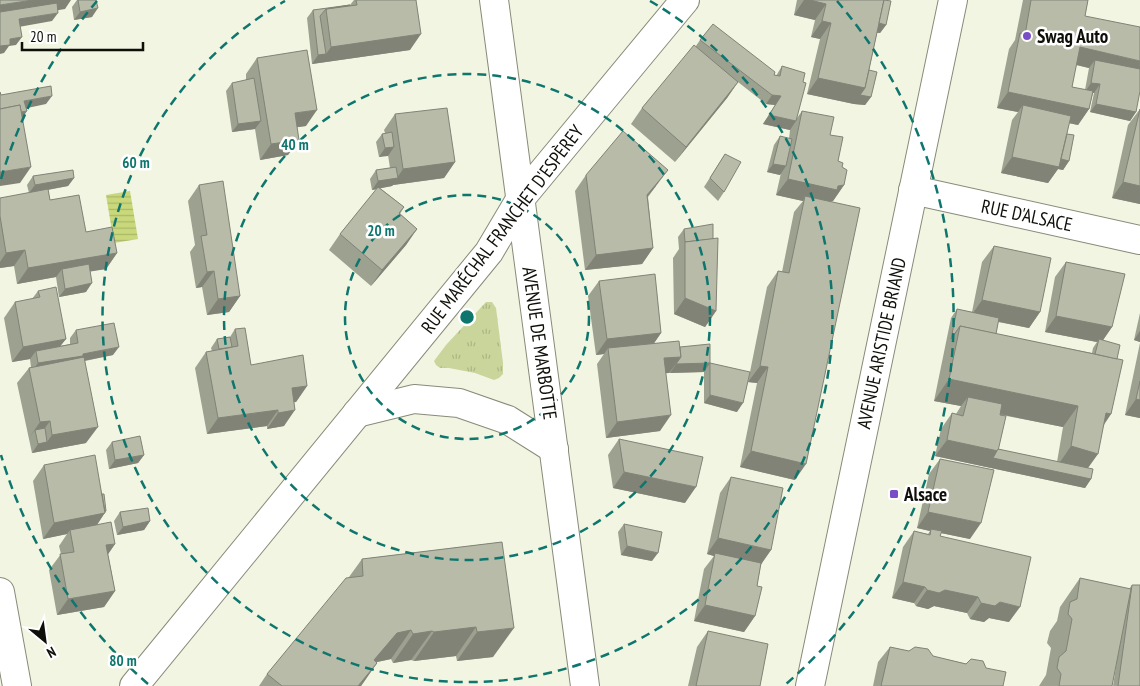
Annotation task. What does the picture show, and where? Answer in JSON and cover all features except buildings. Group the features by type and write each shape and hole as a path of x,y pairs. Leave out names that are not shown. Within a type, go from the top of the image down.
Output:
{"street":[{"name":"AVENUE DE MARBOTTE","path":"494,0 585,686"},
{"name":"RUE MARÉCHAL FRANCHET D'ESPÈREY","path":"134,686 489,252 521,198 685,0"},
{"name":"AVENUE ARISTIDE BRIAND","path":"810,686 953,0"},
{"name":"RUE D'ALSACE","path":"913,190 1140,240"},
{"path":"357,413 414,398 459,403 508,420 554,449"},
{"path":"0,592 17,686"}],"green space":[{"path":"486,302 492,302 496,308 503,374 494,380 475,373 440,368 434,361 446,345"}],"shaded area":[{"path":"130,191 138,239 114,243 106,195"}],"place":[{"name":"Swag Auto","path":"1027,36"},
{"name":"Alsace","path":"894,494"}]}
